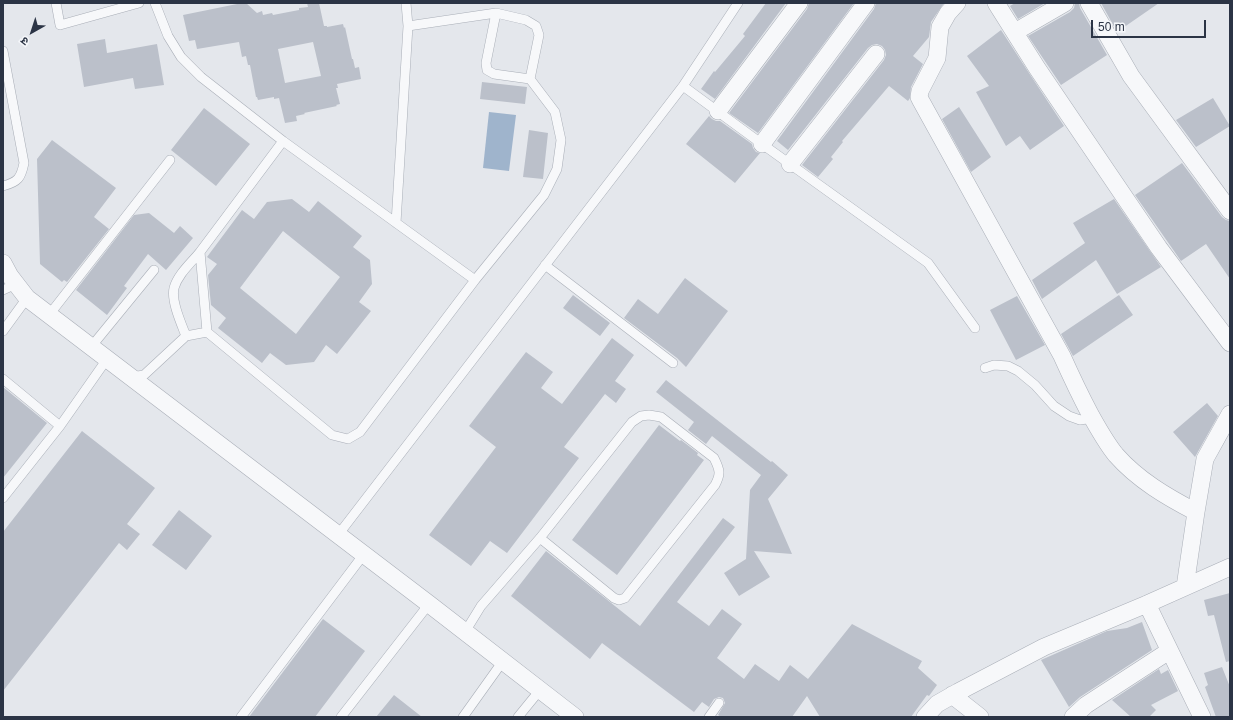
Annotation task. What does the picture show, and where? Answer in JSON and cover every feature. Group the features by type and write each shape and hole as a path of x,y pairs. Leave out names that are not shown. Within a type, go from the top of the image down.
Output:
{"street":[{"path":"718,111 799,3"},
{"path":"762,144 866,3"},
{"path":"957,3 948,12 940,27 937,58 920,91 919,97 1062,356 1100,432 1116,455 1132,470 1169,498 1196,512"},
{"path":"996,3 1037,68 1159,248 1230,343"},
{"path":"1015,32 1065,3"},
{"path":"1089,3 1131,76 1228,204"},
{"path":"790,164 876,54"},
{"path":"3,263 10,287 27,298 364,554 575,717"},
{"path":"1185,587 1205,459 1230,414"},
{"path":"924,717 937,704 952,695 1044,647 1230,568"},
{"path":"1147,604 1202,717"},
{"path":"1073,717 1086,705 1169,651"},
{"path":"952,695 980,717"}],"lane":[{"path":"56,3 60,25 139,3"},
{"path":"155,3 168,36 181,57 201,77 283,141 475,280"},
{"path":"396,223 408,26 406,3"},
{"path":"338,535 684,86 738,3"},
{"path":"200,252 207,332 332,435 348,439 360,432 475,280 544,195 557,169 561,140 555,112 530,79 494,74 487,70 486,63 496,13"},
{"path":"408,26 496,13 526,20 536,26 539,35 530,79"},
{"path":"3,51 24,163 22,174 13,183 3,186"},
{"path":"684,86 928,263 975,328"},
{"path":"186,336 174,302 174,288 181,275 283,141"},
{"path":"49,315 170,160"},
{"path":"545,265 673,363"},
{"path":"91,347 154,270"},
{"path":"3,331 27,298"},
{"path":"131,377 144,375 186,336 207,332"},
{"path":"3,498 60,426 107,359"},
{"path":"985,368 994,365 1008,366 1023,375 1035,385 1054,406 1069,416 1080,420 1093,418"},
{"path":"3,379 60,426"},
{"path":"465,632 481,606 540,538 632,422 641,416 649,415 661,417 714,458 719,468 719,478 714,485 625,598 619,600 614,598 540,538"},
{"path":"241,717 364,554"},
{"path":"341,717 429,604"},
{"path":"463,717 503,661"},
{"path":"518,717 540,690"},
{"path":"709,717 719,703"}],"water":[{"path":"489,112 516,115 509,171 483,168"}],"building":[{"path":"246,3 257,13 262,11 263,15 272,13 273,15 308,7 307,3 319,3 324,26 327,27 343,24 344,28 345,27 352,59 355,68 359,67 361,79 337,84 338,88 336,88 340,104 336,105 337,106 304,113 305,114 296,116 297,121 285,123 279,98 274,99 274,97 258,100 256,97 250,65 248,65 246,56 242,57 239,42 197,49 195,40 189,41 183,15","holes":["313,42 321,76 285,83 278,49"]},
{"path":"766,3 786,3 715,99 701,89 714,71 715,72 745,36 743,34"},
{"path":"809,3 854,3 758,133 729,113 807,9"},
{"path":"876,3 944,3 931,22 929,37 913,56 923,64 911,87 910,98 908,101 889,86 842,141 843,142 831,157 833,159 818,177 802,165 884,60 886,55 882,46 877,44 868,48 788,150 777,141 874,9"},
{"path":"1015,3 1045,3 1018,19 1010,6"},
{"path":"1075,3 1079,3 1080,8 1107,55 1061,85 1028,36 1070,12 1074,8"},
{"path":"1101,3 1159,3 1117,32"},
{"path":"1001,30 1064,126 1030,150 1020,136 1006,146 976,92 989,86 967,56"},
{"path":"105,39 107,53 157,44 164,85 135,89 133,78 84,87 77,44"},
{"path":"482,82 527,87 525,104 480,99"},
{"path":"1213,98 1230,126 1196,147 1176,120"},
{"path":"959,107 991,157 971,172 942,119"},
{"path":"204,108 250,144 216,186 171,150"},
{"path":"709,116 716,121 720,121 752,144 756,152 760,153 735,183 686,144"},
{"path":"529,130 548,133 543,179 523,177"},
{"path":"52,140 116,188 94,217 109,229 67,282 64,280 62,282 40,264 37,159"},
{"path":"1182,163 1222,217 1230,221 1230,279 1206,244 1181,261 1135,195"},
{"path":"292,199 309,212 318,201 362,236 353,247 370,260 372,284 359,302 371,311 337,354 326,345 314,362 286,365 270,353 262,363 218,328 226,318 211,305 208,275 217,264 207,257 242,210 254,219 267,202","holes":["283,231 340,277 296,334 240,288"]},
{"path":"1114,199 1161,267 1117,294 1096,260 1042,299 1032,280 1085,243 1073,223"},
{"path":"149,213 174,233 180,226 193,238 166,270 148,254 124,286 127,288 107,315 76,290 134,215"},
{"path":"685,278 728,311 686,367 677,358 624,318 638,299 658,314"},
{"path":"573,295 610,323 600,336 563,308"},
{"path":"1119,295 1133,315 1073,356 1061,334"},
{"path":"1017,296 1045,345 1016,360 990,310"},
{"path":"612,338 634,355 615,381 626,389 616,403 605,394 564,447 579,458 507,553 490,541 471,566 429,535 496,447 469,426 526,352 553,372 541,388 562,404"},
{"path":"666,380 771,462 772,461 788,475 768,499 792,554 754,551 770,577 739,596 724,573 746,559 750,490 761,475 712,436 706,444 688,430 694,422 656,392"},
{"path":"3,387 47,423 3,478"},
{"path":"1207,403 1218,416 1195,457 1173,432"},
{"path":"659,425 698,453 697,455 704,460 617,575 572,540"},
{"path":"82,431 155,488 127,524 140,534 127,550 119,543 3,691 3,532"},
{"path":"179,510 212,536 186,570 152,545"},
{"path":"723,518 735,527 677,602 709,626 722,609 742,624 717,658 744,679 755,664 779,681 790,665 808,679 852,624 922,661 918,668 937,685 929,696 927,695 911,717 820,717 807,696 792,717 721,717 718,715 725,703 723,698 719,697 714,699 709,707 702,702 694,712 602,643 590,659 511,596 546,551 640,626"},
{"path":"1230,593 1230,661 1226,662 1214,615 1208,616 1204,600"},
{"path":"323,619 365,651 315,717 249,717"},
{"path":"1142,622 1152,650 1080,697 1069,707 1041,660 1107,631 1127,628"},
{"path":"1222,667 1230,687 1230,717 1216,717 1205,687 1208,685 1204,673"},
{"path":"1159,669 1161,674 1168,670 1178,691 1151,705 1156,710 1149,717 1131,717 1112,700"},
{"path":"394,695 422,717 376,717"}]}
